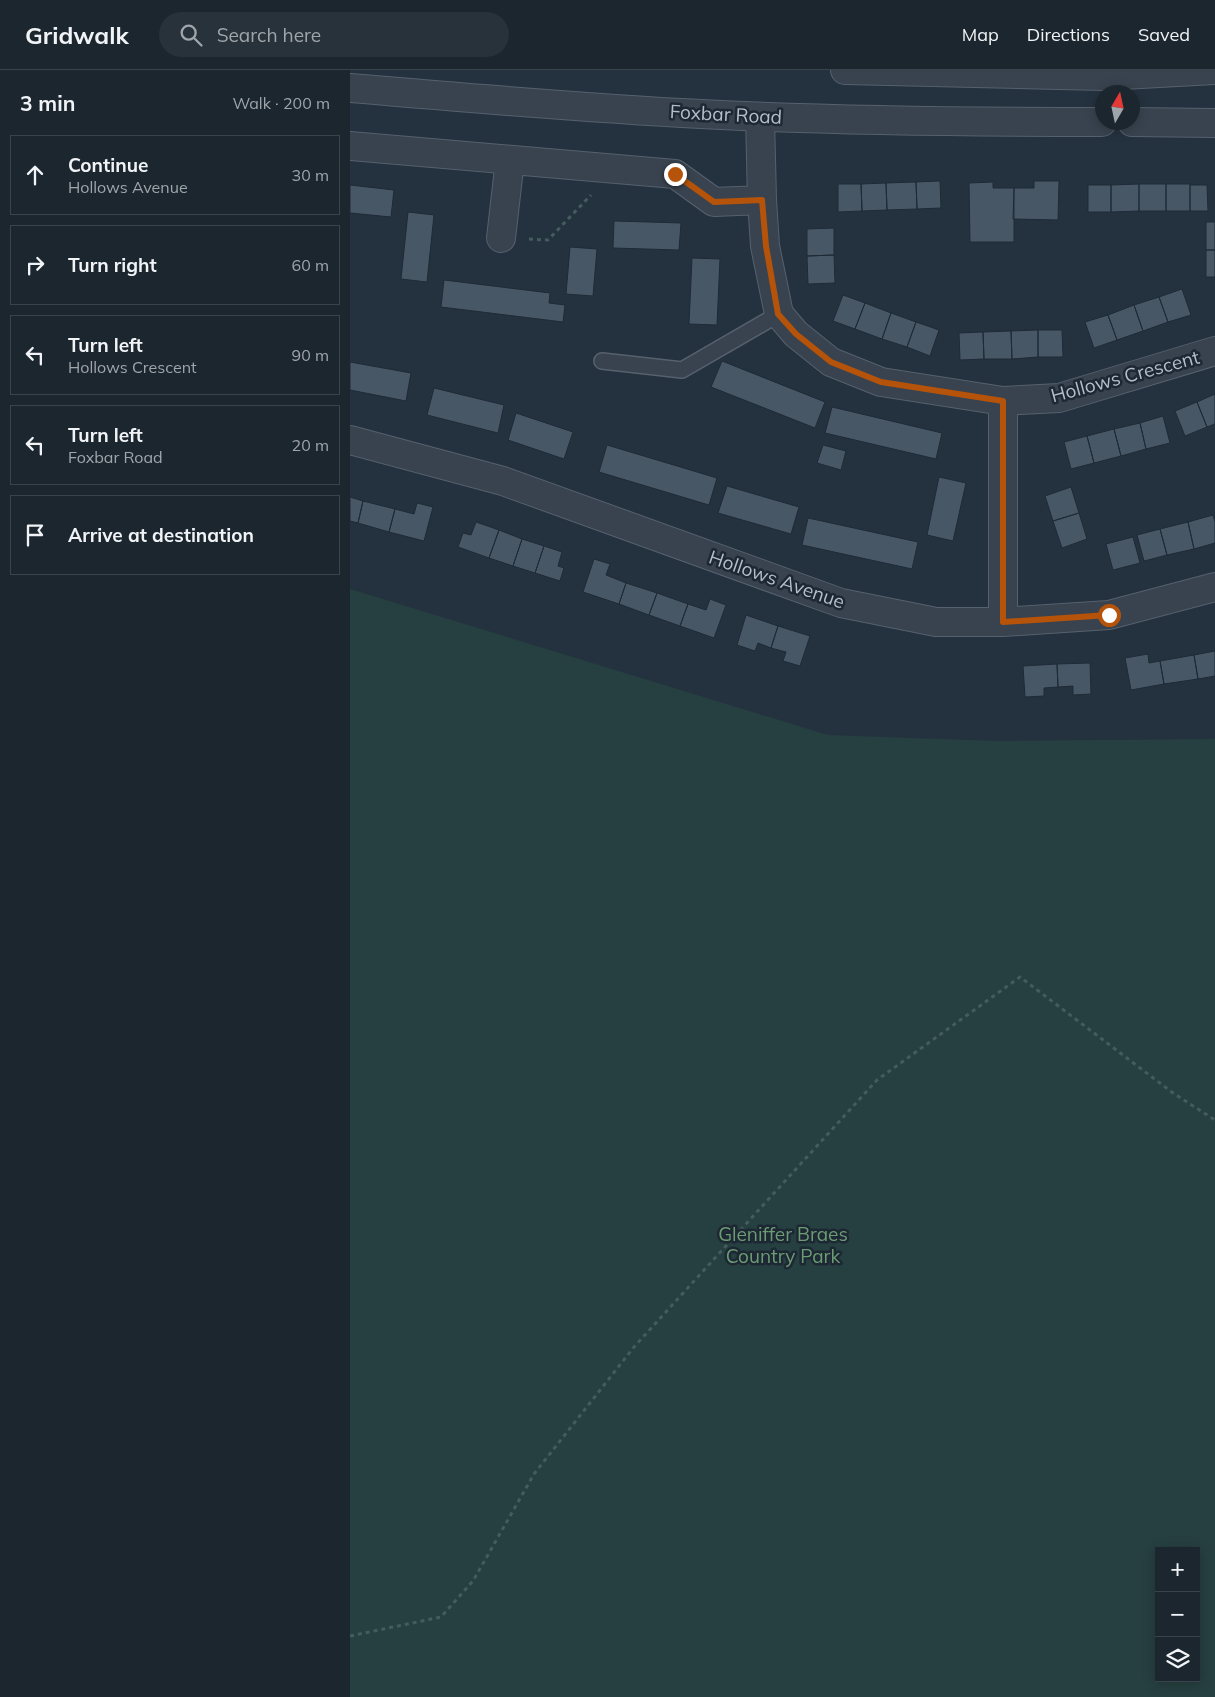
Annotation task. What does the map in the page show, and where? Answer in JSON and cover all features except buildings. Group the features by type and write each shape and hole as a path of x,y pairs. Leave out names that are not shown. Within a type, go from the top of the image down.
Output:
{"street":[{"path":"845,70 1104,76 1215,70"},
{"name":"Foxbar Road","path":"350,88 519,102 760,117 934,122 1095,122"},
{"path":"760,117 762,200 766,246 778,314"},
{"path":"1140,122 1215,123"},
{"path":"350,146 675,174 714,202 762,200"},
{"path":"501,238 510,160"},
{"name":"Hollows Crescent","path":"778,314 796,334 831,362 881,382 1003,401 1059,398 1215,351"},
{"path":"1003,401 1003,622"},
{"name":"Hollows Avenue","path":"350,440 503,481 841,603 936,622 1003,622 1109,615 1215,586"}],"lane":[{"path":"602,361 682,370 778,314"}],"path":[{"path":"501,238 548,240 615,170"},
{"path":"350,1636 441,1617 473,1581 534,1474 641,1340 877,1080 1020,977 1173,1093 1215,1120"}],"green space":[{"name":"Gleniffer Braes Country Park","path":"350,589 828,735 997,741 1215,739 1215,1697 350,1697"}],"route":[{"path":"675,174 714,202 762,200 766,246 778,314 796,334 831,362 881,382 1003,401 1003,622 1109,615"}]}
